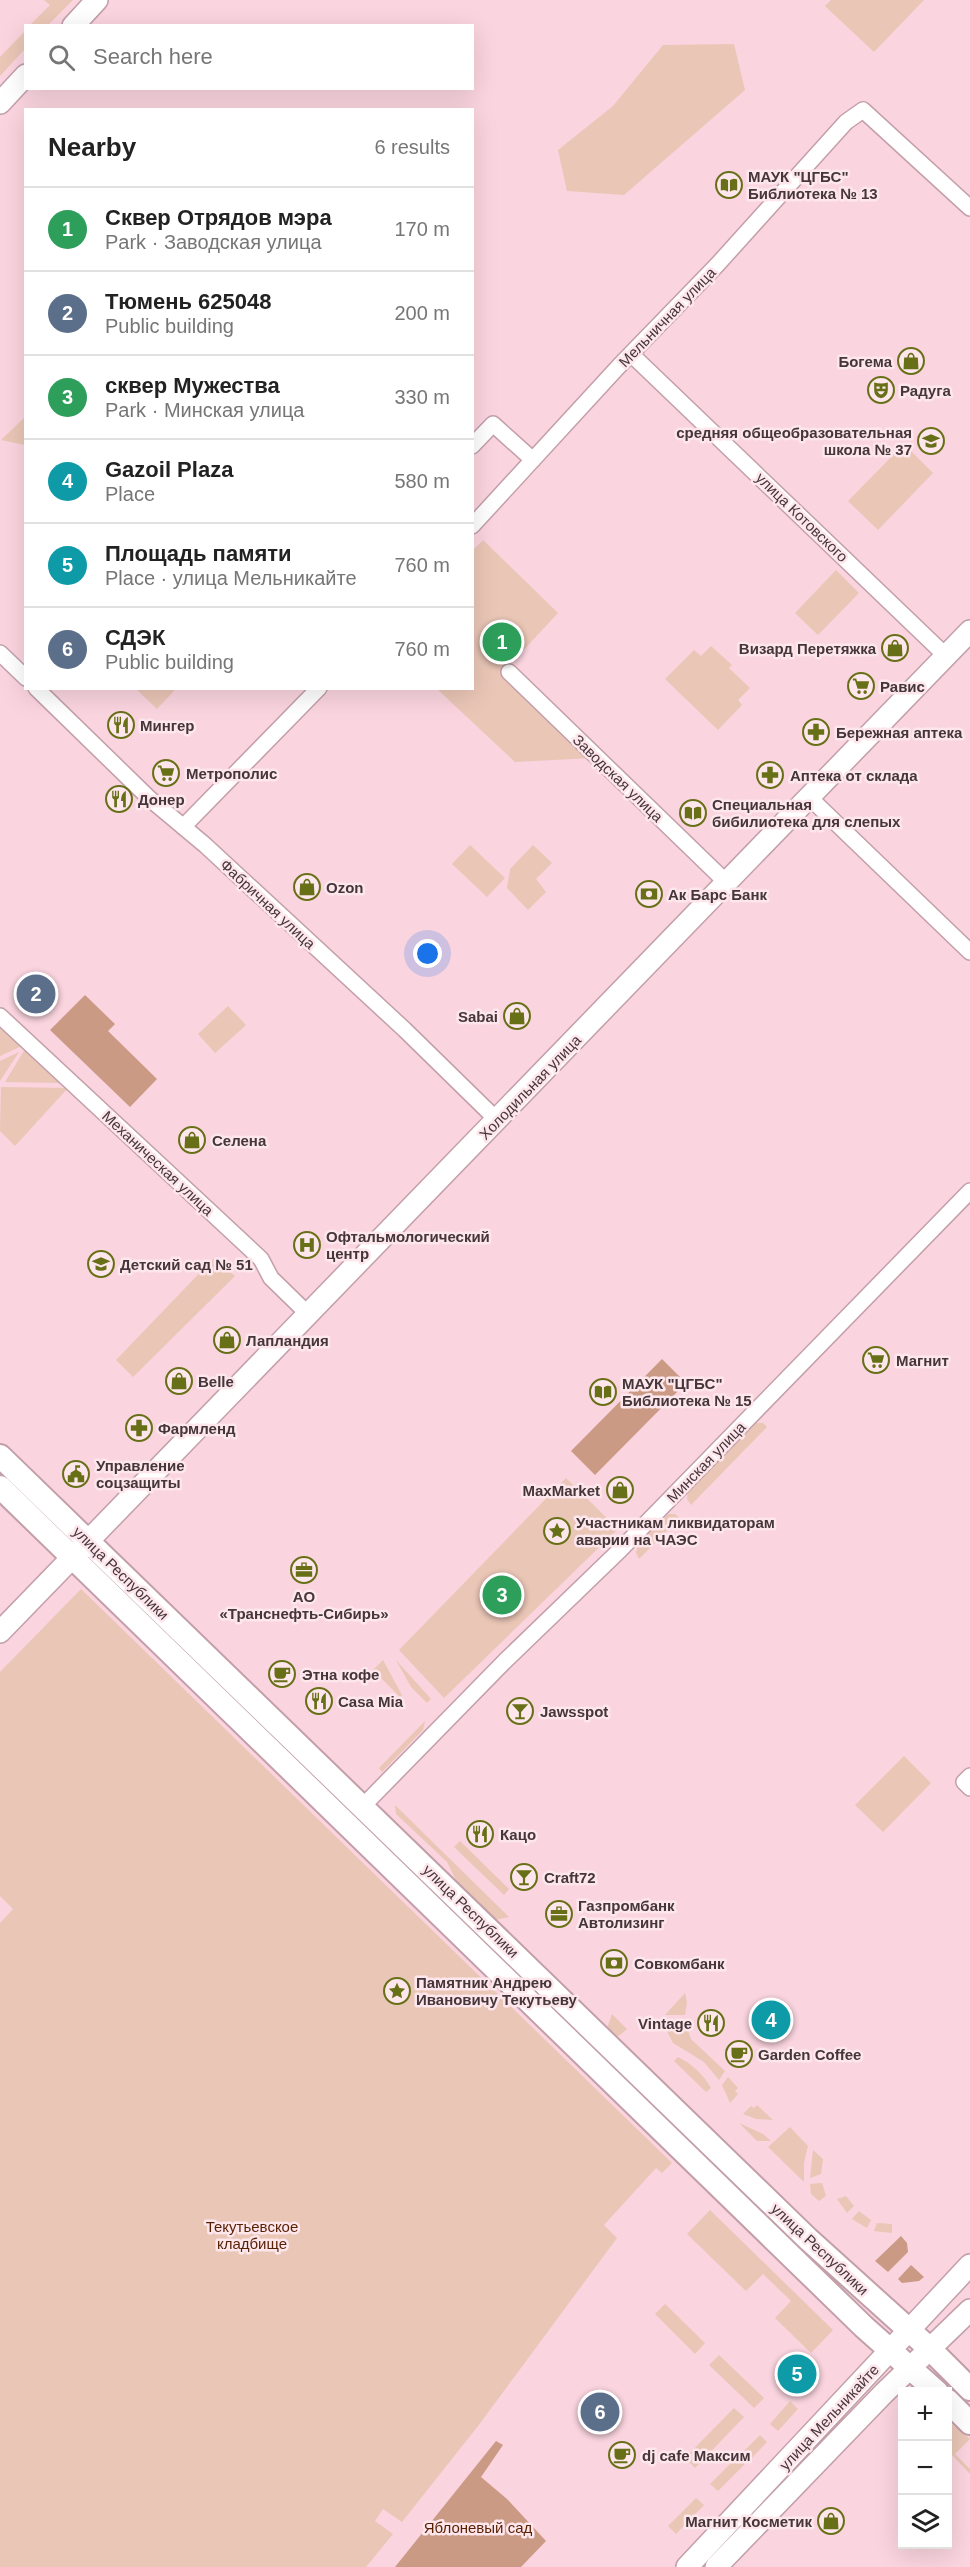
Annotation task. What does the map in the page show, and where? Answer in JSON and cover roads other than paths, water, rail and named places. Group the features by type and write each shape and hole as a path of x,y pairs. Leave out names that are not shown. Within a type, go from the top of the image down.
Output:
{"main road":[{"name":"улица Республики","path":"0,1456 81,1550 864,2327 933,2387"},
{"name":"улица Республики","path":"0,1487 81,1550 363,1806 808,2239 930,2349 970,2389"},
{"path":"952,2405 970,2423"}],"street":[{"path":"75,24 97,0"},
{"path":"0,102 24,77"},
{"name":"Мельничная улица","path":"474,524 717,265 846,122 863,110 970,208"},
{"name":"улица Котовского","path":"631,354 946,656"},
{"path":"474,444 493,424 533,460"},
{"name":"Холодильная улица","path":"0,1632 970,631"},
{"path":"0,653 24,676"},
{"name":"Заводская улица","path":"508,672 727,883"},
{"name":"Фабричная улица","path":"38,690 150,799 183,826 405,1030 498,1120"},
{"path":"183,826 317,690"},
{"path":"809,797 970,952"},
{"name":"Механическая улица","path":"0,1016 261,1259 271,1278 309,1315"},
{"name":"Минская улица","path":"363,1806 505,1661 631,1539 970,1191"},
{"path":"970,1776 964,1782 970,1788"},
{"name":"улица Мельникайте","path":"687,2567 892,2351 970,2265"},
{"name":"улица Мельникайте","path":"716,2567 910,2368 970,2310"}],"place":[{"name":"МАУК \"ЦГБС\" Библиотека № 13","path":"729,185"},
{"name":"Богема","path":"911,361"},
{"name":"Радуга","path":"881,390"},
{"name":"средняя общеобразовательная школа № 37","path":"931,441"},
{"name":"Сквер Отрядов мэра","path":"502,642"},
{"name":"Визард Перетяжка","path":"895,648"},
{"name":"Равис","path":"861,686"},
{"name":"Мингер","path":"121,725"},
{"name":"Бережная аптека","path":"816,732"},
{"name":"Метрополис","path":"166,773"},
{"name":"Аптека от склада","path":"770,775"},
{"name":"Донер","path":"119,799"},
{"name":"Специальная бибилиотека для слепых","path":"693,813"},
{"name":"Ozon","path":"307,887"},
{"name":"Ак Барс Банк","path":"649,894"},
{"name":"Тюмень 625048","path":"36,994"},
{"name":"Sabai","path":"517,1016"},
{"name":"Селена","path":"192,1140"},
{"name":"Офтальмологический центр","path":"307,1245"},
{"name":"Детский сад № 51","path":"101,1264"},
{"name":"Лапландия","path":"227,1340"},
{"name":"Магнит","path":"876,1360"},
{"name":"Belle","path":"179,1381"},
{"name":"МАУК \"ЦГБС\" Библиотека № 15","path":"603,1392"},
{"name":"Фармленд","path":"139,1428"},
{"name":"Управление соцзащиты","path":"76,1474"},
{"name":"MaxMarket","path":"620,1490"},
{"name":"Участникам ликвидаторам аварии на ЧАЭС","path":"557,1531"},
{"name":"АО «Транснефть-Сибирь»","path":"304,1570"},
{"name":"сквер Мужества","path":"502,1595"},
{"name":"Этна кофе","path":"282,1674"},
{"name":"Casa Mia","path":"319,1701"},
{"name":"Jawsspot","path":"520,1711"},
{"name":"Кацо","path":"480,1834"},
{"name":"Craft72","path":"524,1877"},
{"name":"Газпромбанк Автолизинг","path":"559,1914"},
{"name":"Совкомбанк","path":"614,1963"},
{"name":"Памятник Андрею Ивановичу Текутьеву","path":"397,1991"},
{"name":"Gazoil Plaza","path":"771,2020"},
{"name":"Vintage","path":"711,2023"},
{"name":"Garden Coffee","path":"739,2054"},
{"name":"Площадь памяти","path":"797,2374"},
{"name":"СДЭК","path":"600,2412"},
{"name":"dj cafe Максим","path":"622,2455"},
{"name":"Магнит Косметик","path":"831,2521"}],"park label":[{"name":"Текутьевское кладбище","path":"252,2234"},
{"name":"Яблоневый сад","path":"478,2527"}]}
